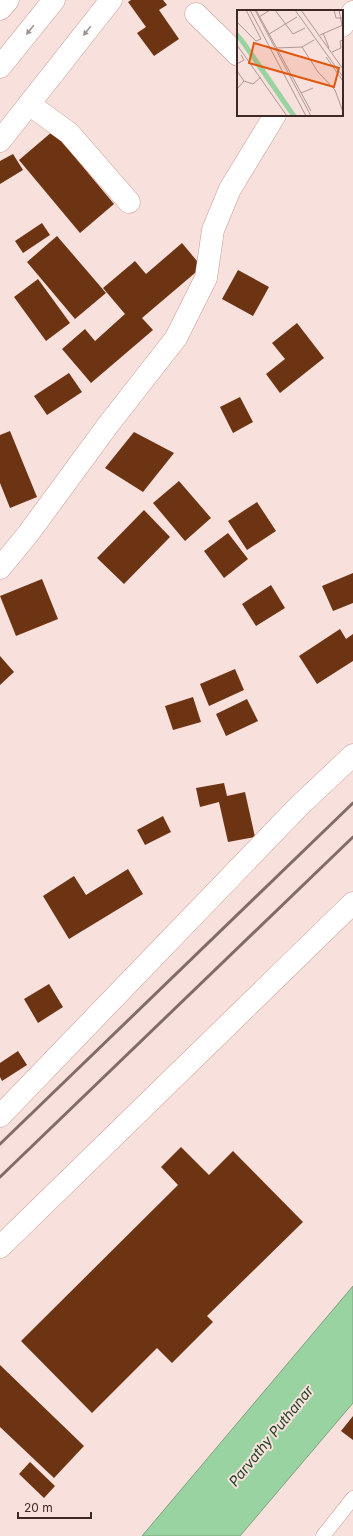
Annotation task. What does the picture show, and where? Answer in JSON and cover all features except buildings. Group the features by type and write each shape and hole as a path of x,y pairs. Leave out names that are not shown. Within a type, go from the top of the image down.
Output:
{"main road":[{"path":"0,9 8,0"},
{"path":"0,67 54,0"},
{"path":"0,141 111,0"},
{"path":"343,25 353,12"},
{"path":"196,14 237,54"},
{"path":"30,104 69,133 129,202"},
{"path":"0,568 176,338 206,278 214,230 230,189 274,116"},
{"path":"0,1116 298,808 353,755"},
{"path":"0,1246 353,903"}],"lane":[{"path":"323,1536 353,1498"}],"water":[{"name":"Parvathy Puthanar","path":"353,1286 353,1403 240,1536 142,1536"}],"railway":[{"path":"0,1144 353,803"},
{"path":"0,1177 353,837"}]}
